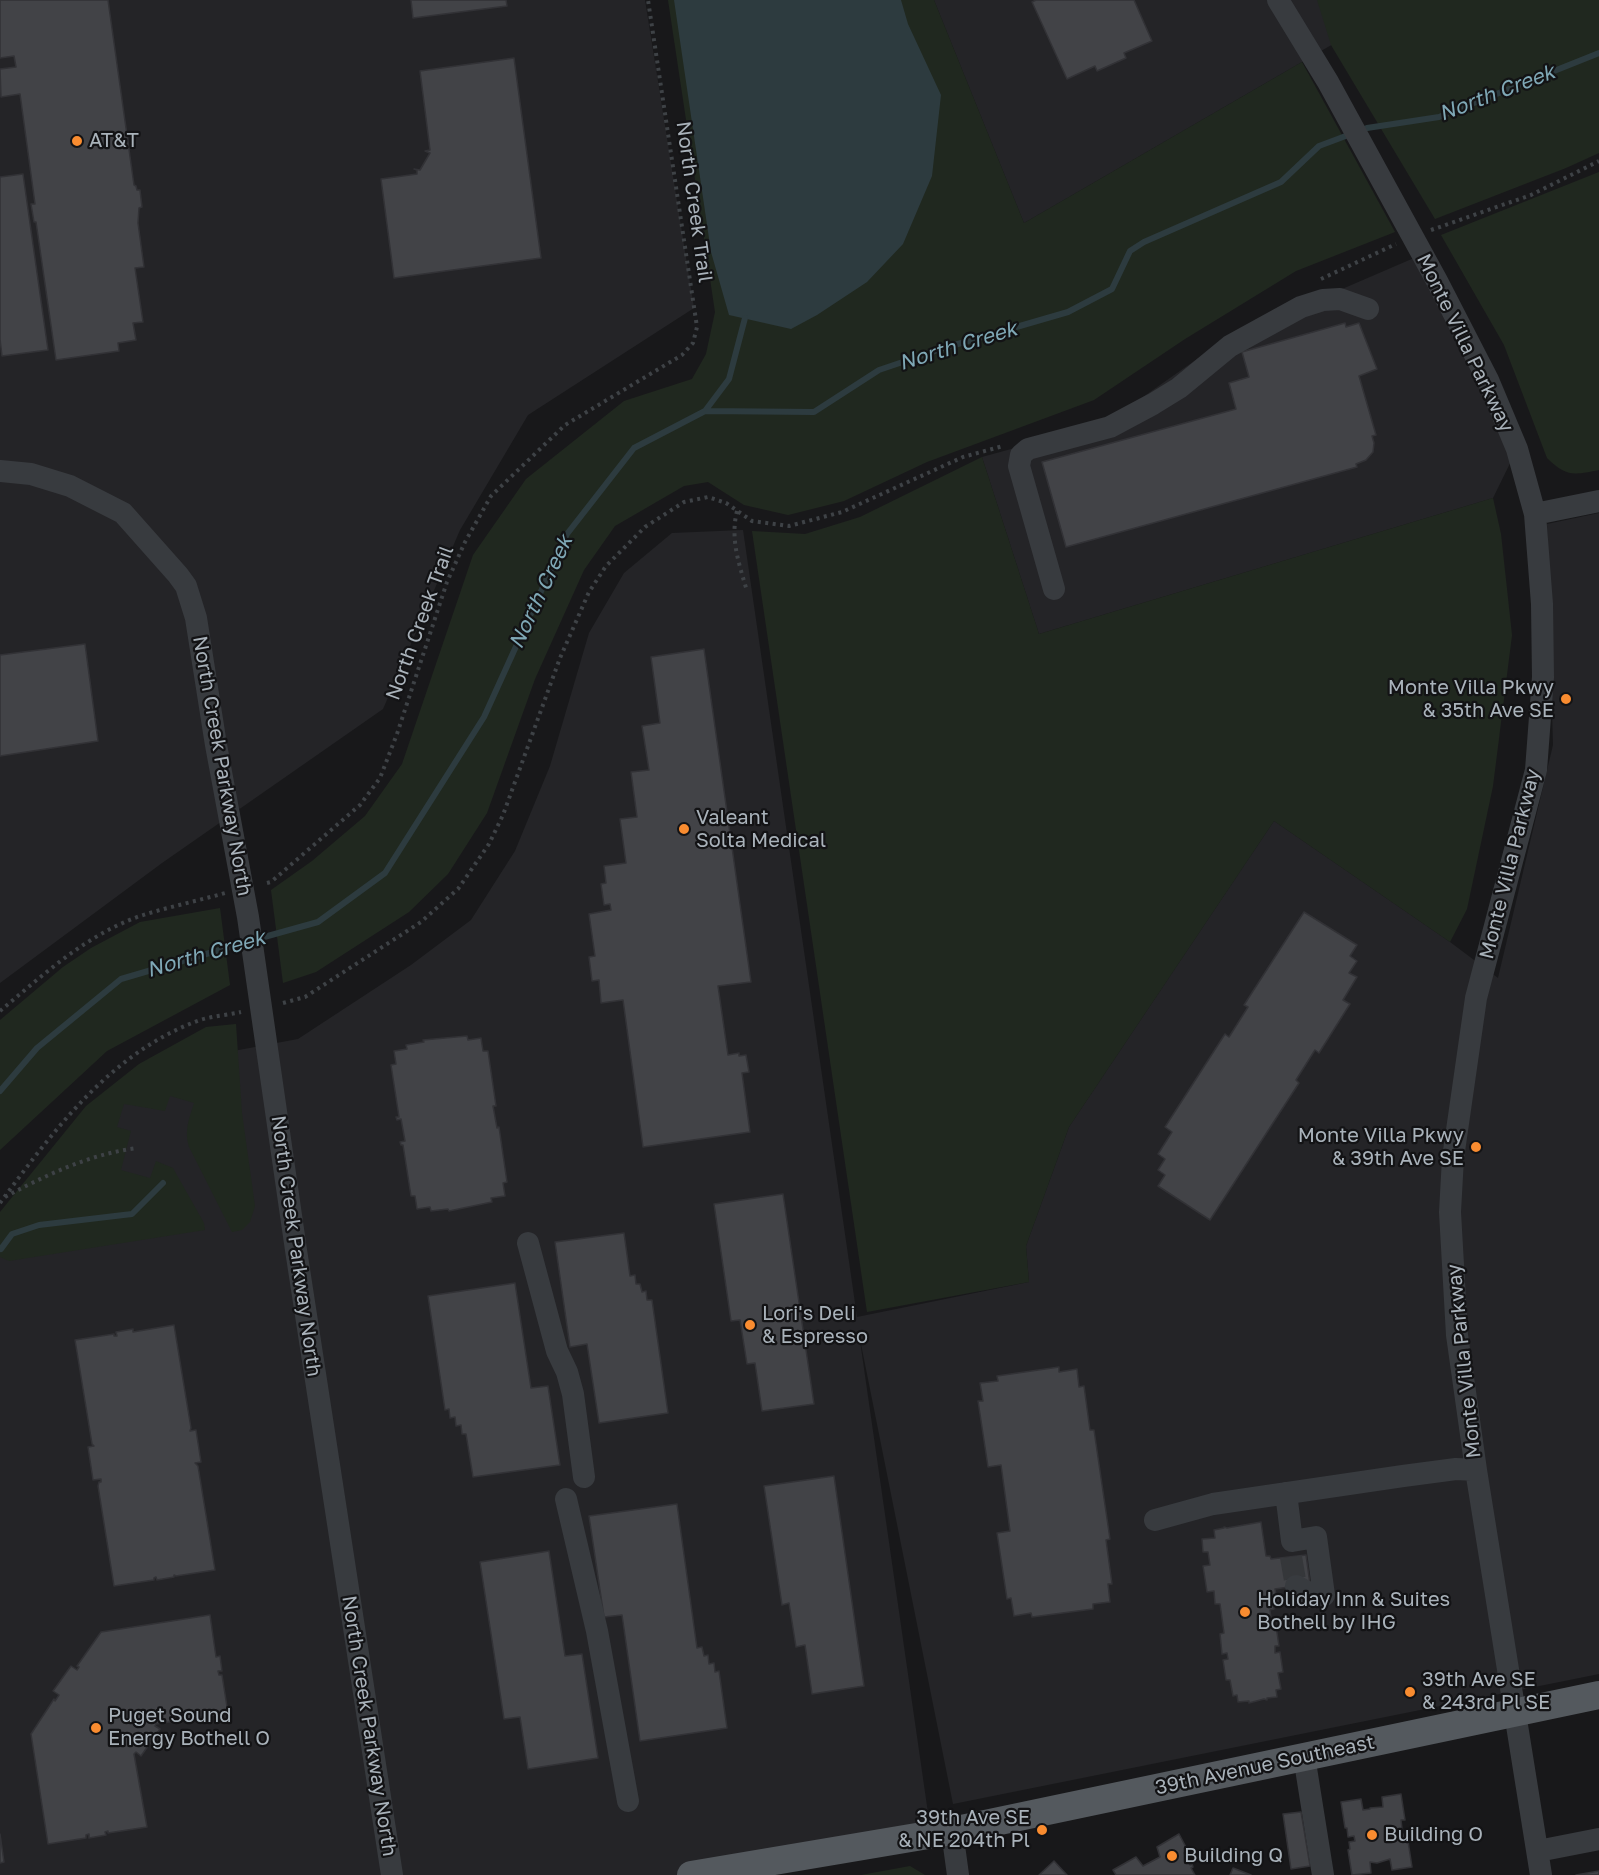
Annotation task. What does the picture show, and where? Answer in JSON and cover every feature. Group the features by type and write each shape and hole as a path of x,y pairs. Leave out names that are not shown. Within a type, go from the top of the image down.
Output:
{"main road":[{"name":"39th Avenue Southeast","path":"691,1875 941,1833 1599,1695"}],"street":[{"name":"Monte Villa Parkway","path":"1278,0 1328,82 1437,281 1488,380 1517,449 1535,514 1542,603 1542,677 1536,770 1476,998 1453,1158 1450,1212 1456,1335 1541,1875"},
{"path":"1054,589 1019,466 1022,455 1028,449 1110,427 1179,388 1230,346 1301,307 1323,300 1340,299 1368,309"},
{"name":"North Creek Parkway North","path":"0,471 31,474 70,486 123,513 186,586 196,618 258,980 296,1250 392,1875"},
{"path":"1535,514 1599,501"},
{"path":"528,1243 557,1351 567,1372 573,1394 584,1477"},
{"path":"1155,1520 1213,1504 1286,1492 1456,1469 1476,1470"},
{"path":"1286,1492 1292,1549 1316,1537 1324,1595 1308,1598 1307,1593 1296,1586"},
{"path":"566,1499 597,1631 628,1801"},
{"path":"1304,1756 1323,1875"},
{"path":"941,1833 958,1875"},
{"path":"1538,1851 1599,1839"}],"path":[{"name":"North Creek Trail","path":"267,883 271,882 360,805 380,778 447,582 465,542 491,496 565,425 682,355 693,344 697,327 648,0"},
{"path":"284,1003 305,997 421,922 458,889 489,844 503,815 560,658 589,592 606,566 645,527 684,502 708,497 726,503 752,521 789,526"},
{"path":"737,511 733,527 735,545 747,591"},
{"path":"0,1011 67,956 103,934 139,916 226,893"},
{"path":"0,1203 45,1142 87,1095 115,1070 165,1036 202,1020 237,1013"},
{"path":"4,1197 45,1176 113,1151 137,1148"}],"shaded area":[{"path":"0,0 645,0 694,308 528,415 460,530 383,709 162,863 0,983"},
{"path":"668,0 934,0 1024,223 1302,62 1395,232 1296,271 1185,339 1094,400 927,462 844,501 788,515 744,505 708,482 684,486 615,526 584,570 535,679 487,813 448,874 409,912 316,972 283,983 271,890 312,861 365,816 402,764 473,555 526,479 624,401 692,379 706,354 715,312"},
{"path":"674,0 901,0 908,24 941,95 932,176 903,244 867,282 791,329 729,315 711,252"},
{"path":"934,0 1409,0 1024,223"},
{"path":"1317,0 1599,0 1599,153 1435,219 1331,45"},
{"path":"1599,172 1599,470 1571,473 1560,469 1547,458 1504,345 1441,235"},
{"path":"1414,258 1517,449 1493,498 1039,634 982,457 1106,423 1224,340"},
{"path":"982,457 1039,634 1493,498 1501,534 1512,635 1493,786 1467,909 1450,942 1274,821 1069,1127 1026,1246 1029,1282 867,1312 752,531 805,534 860,517"},
{"path":"1599,513 1599,1674 953,1804 859,1334 931,1834 691,1875 0,1875 0,1231 102,1105 212,1055 298,1039 411,965 471,920 515,851 550,766 589,633 624,573 672,533 743,530 857,1317 1029,1282 1026,1246 1069,1127 1274,821 1450,942 1498,978 1553,745 1547,524"},
{"path":"220,908 230,985 107,1051 0,1150 0,1020 63,967 91,948 140,922"},
{"path":"236,1024 242,1113 255,1206 250,1222 242,1230 232,1232 189,1147 187,1130 194,1103 170,1096 165,1111 124,1104 117,1127 131,1131 121,1170 150,1178 156,1161 173,1168 204,1223 205,1230 9,1261 0,1257 0,1212 86,1106 139,1064 206,1027"},
{"path":"910,1866 925,1875 861,1875"}],"building":[{"name":"AT&T","path":"0,0 108,0 134,185 137,190 140,190 142,207 139,208 138,223 144,267 135,268 143,322 133,323 136,340 118,343 119,351 56,360 36,222 34,222 31,204 35,204 20,94 1,97 0,69 16,67 14,56 0,58"},
{"path":"411,0 506,0 507,6 413,18"},
{"path":"1036,0 1134,0 1152,41 1124,53 1126,58 1097,71 1095,66 1067,79 1032,2"},
{"path":"514,58 541,258 394,278 381,179 417,174 417,170 414,169 420,170 430,153 425,151 430,150 420,71"},
{"path":"23,174 48,350 2,356 0,339 0,177"},
{"path":"1345,323 1346,327 1359,323 1377,369 1359,376 1376,435 1372,436 1373,452 1366,460 1356,464 1357,467 1066,547 1042,462 1236,409 1229,383 1249,377 1242,352"},
{"path":"85,644 98,741 0,756 0,655"},
{"path":"704,649 751,982 718,986 728,1055 739,1053 739,1056 746,1055 749,1072 742,1073 750,1132 643,1147 623,1000 601,1003 599,980 592,981 589,957 595,956 589,914 611,910 610,904 604,905 601,884 606,883 604,866 626,863 620,819 637,817 631,772 649,770 642,726 660,723 651,657"},
{"path":"1304,912 1357,945 1350,956 1357,961 1349,973 1357,977 1343,1000 1350,1004 1319,1053 1315,1050 1296,1080 1299,1083 1210,1220 1158,1186 1165,1175 1158,1170 1165,1159 1158,1154 1172,1132 1165,1127 1225,1034 1229,1037 1248,1007 1244,1005"},
{"path":"467,1036 468,1040 481,1038 483,1051 488,1051 496,1106 493,1106 497,1128 499,1127 507,1182 503,1183 505,1196 491,1198 492,1202 449,1211 448,1209 431,1211 430,1207 417,1209 415,1196 411,1196 403,1145 400,1142 405,1141 401,1119 397,1120 396,1117 399,1117 391,1065 396,1064 394,1051 407,1049 406,1045 424,1042 423,1040"},
{"path":"783,1194 814,1404 762,1411 755,1363 747,1364 740,1320 731,1321 714,1204"},
{"path":"624,1233 630,1276 635,1275 636,1284 640,1284 642,1292 646,1291 647,1300 652,1300 668,1413 599,1423 587,1344 570,1347 555,1242"},
{"path":"515,1283 531,1388 548,1386 560,1465 473,1477 466,1434 462,1434 461,1425 456,1426 455,1417 450,1418 449,1409 445,1410 428,1296"},
{"path":"174,1325 190,1431 196,1430 201,1462 195,1463 198,1466 215,1570 174,1575 174,1577 157,1580 156,1577 154,1580 114,1586 98,1486 101,1479 93,1480 88,1447 94,1446 75,1340 114,1334 117,1336 116,1332 133,1329 133,1332"},
{"path":"1059,1367 1059,1372 1077,1369 1079,1387 1084,1386 1090,1430 1094,1430 1110,1539 1106,1540 1112,1584 1108,1584 1110,1602 1093,1604 1093,1609 1032,1617 1031,1613 1014,1616 1011,1598 1007,1599 997,1533 1010,1531 1001,1465 988,1467 978,1401 983,1401 980,1383 998,1381 997,1376"},
{"path":"834,1476 864,1686 812,1694 805,1645 796,1647 789,1603 782,1605 764,1486"},
{"path":"677,1504 697,1648 702,1647 704,1656 708,1655 709,1664 714,1663 715,1672 719,1671 727,1728 640,1741 622,1615 604,1617 589,1516"},
{"name":"Holiday Inn & Suites Bothell by IHG","path":"1261,1522 1266,1556 1270,1556 1271,1559 1306,1555 1310,1584 1275,1589 1277,1601 1273,1602 1274,1609 1270,1610 1272,1626 1276,1626 1279,1646 1275,1646 1275,1653 1280,1652 1283,1672 1278,1673 1281,1689 1276,1690 1277,1697 1249,1703 1249,1701 1238,1702 1237,1695 1233,1696 1230,1680 1226,1680 1223,1660 1228,1659 1227,1653 1222,1654 1220,1634 1224,1633 1220,1604 1215,1604 1214,1591 1207,1592 1203,1566 1210,1565 1208,1552 1203,1552 1202,1539 1215,1538 1214,1530 1224,1527"},
{"path":"549,1551 565,1656 582,1654 598,1758 528,1769 520,1717 504,1719 480,1562"},
{"name":"Puget Sound Energy Bothell O","path":"210,1615 216,1657 220,1656 222,1671 218,1671 219,1675 222,1675 228,1713 156,1724 155,1726 160,1729 141,1756 136,1752 134,1754 147,1827 108,1833 108,1831 105,1832 106,1835 89,1838 89,1834 86,1838 48,1844 31,1734 59,1695 53,1691 71,1666 77,1670 79,1667 77,1666 101,1632"},
{"name":"Building O","path":"1401,1794 1405,1820 1401,1820 1402,1829 1396,1830 1397,1835 1403,1834 1404,1842 1408,1841 1412,1867 1392,1870 1390,1859 1377,1863 1370,1862 1371,1873 1352,1875 1348,1850 1350,1849 1349,1842 1355,1841 1354,1836 1348,1837 1341,1802 1361,1799 1363,1810 1383,1807 1382,1797"},
{"path":"1301,1812 1310,1866 1291,1869 1283,1814"},
{"path":"0,1834 4,1862 0,1863"},
{"name":"Building Q","path":"1179,1834 1188,1851 1184,1853 1190,1865 1192,1864 1191,1868 1195,1875 1116,1875 1113,1870 1136,1857 1143,1866 1160,1857 1157,1847"},
{"path":"1054,1861 1067,1875 1039,1875"},
{"path":"1233,1868 1251,1875 1230,1875"},
{"path":"1599,1871 1599,1875 1576,1875"}],"waterway":[{"name":"North Creek","path":"257,939 318,922 385,873 484,717 567,534 634,448 705,411 814,412 879,370 944,348 1068,312 1112,289 1130,251 1144,242 1281,182 1319,146 1367,128 1439,117 1599,53"},
{"path":"705,411 729,379 745,318"},
{"name":"North Creek","path":"0,1091 37,1048 121,979 247,942"},
{"path":"1,1249 12,1234 39,1225 132,1214 163,1183"}],"tunnel":[{"path":"1291,1557 1296,1586"}],"place":[{"name":"AT&T","path":"77,141"},
{"name":"Monte Villa Pkwy & 35th Ave SE","path":"1566,699"},
{"name":"Valeant Solta Medical","path":"684,829"},
{"name":"Monte Villa Pkwy & 39th Ave SE","path":"1476,1147"},
{"name":"Lori's Deli & Espresso","path":"750,1325"},
{"name":"Holiday Inn & Suites Bothell by IHG","path":"1245,1612"},
{"name":"39th Ave SE & 243rd Pl SE","path":"1410,1692"},
{"name":"Puget Sound Energy Bothell O","path":"96,1728"},
{"name":"39th Ave SE & NE 204th Pl","path":"1042,1830"},
{"name":"Building O","path":"1372,1835"},
{"name":"Building Q","path":"1172,1856"}]}
